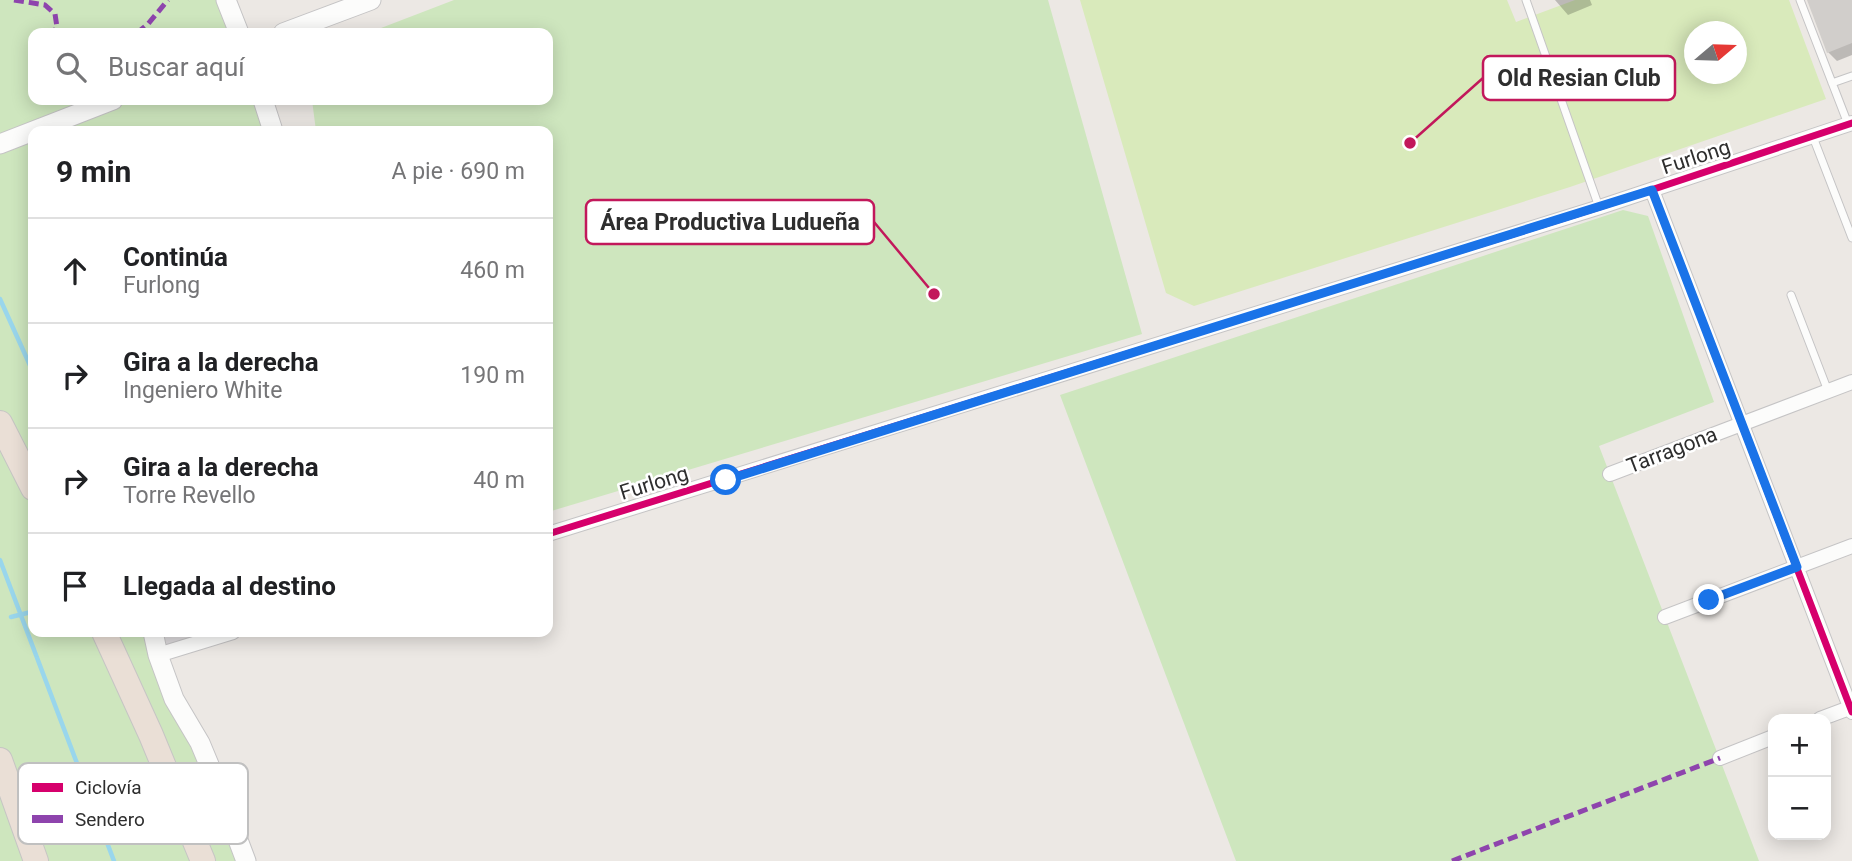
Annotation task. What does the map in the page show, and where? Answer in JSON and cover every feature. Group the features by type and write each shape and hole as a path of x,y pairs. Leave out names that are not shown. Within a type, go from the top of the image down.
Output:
{"highway":[{"path":"0,422 28,478"},
{"path":"106,637 162,763"},
{"path":"0,760 18,810"},
{"path":"30,844 36,861"},
{"path":"196,844 203,861"}],"street":[{"path":"226,0 237,28"},
{"path":"296,28 371,0"},
{"path":"46,126 100,105"},
{"path":"265,105 271,126"},
{"name":"Furlong","path":"553,532 1600,207 1850,124"},
{"path":"0,144 28,133"},
{"path":"1652,190 1851,709 1831,715"},
{"name":"Tarragona","path":"1610,474 1852,382"},
{"path":"1665,617 1852,546"},
{"path":"154,637 174,699 200,743 208,763"},
{"path":"158,655 217,637"},
{"path":"1720,758 1768,739"},
{"path":"240,844 246,861"}],"lane":[{"path":"1526,0 1600,207"},
{"path":"1800,0 1850,124"},
{"path":"1832,83 1852,76"},
{"path":"1813,136 1852,238"},
{"path":"1791,295 1828,391"}],"shaded area":[{"path":"154,637 217,637 158,655"}],"green space":[{"path":"0,0 226,0 237,28 28,28 28,105 265,105 271,126 28,126 28,637 155,637 206,763 18,763 18,844 239,844 246,861 0,861"},
{"path":"454,0 1048,0 1142,334 553,511 553,126 315,126 313,105 553,105 553,28 381,28"},
{"path":"1080,0 1507,0 1516,22 1575,0 1789,0 1826,99 1570,187 1194,306 1166,293"},
{"path":"1623,210 1648,216 1714,402 1599,446 1759,861 1236,861 1060,395"}],"building":[{"path":"1807,0 1852,0 1852,43 1827,53"}],"waterway":[{"path":"0,299 28,361"},
{"path":"0,560 28,634"},
{"path":"11,617 28,613"},
{"path":"29,637 77,763"},
{"path":"108,844 114,861"}],"marked path":[{"path":"14,0 45,5 55,14 56,28"},
{"path":"143,28 168,0"},
{"path":"1452,861 1720,758"}],"cycle path":[{"path":"553,532 1600,207 1852,123"},
{"path":"1652,190 1852,712"}],"place":[{"name":"Old Resian Club","path":"1410,143"},
{"name":"Área Productiva Ludueña","path":"934,294"}],"route":[{"path":"726,480 1652,190 1797,567 1709,600"}]}
